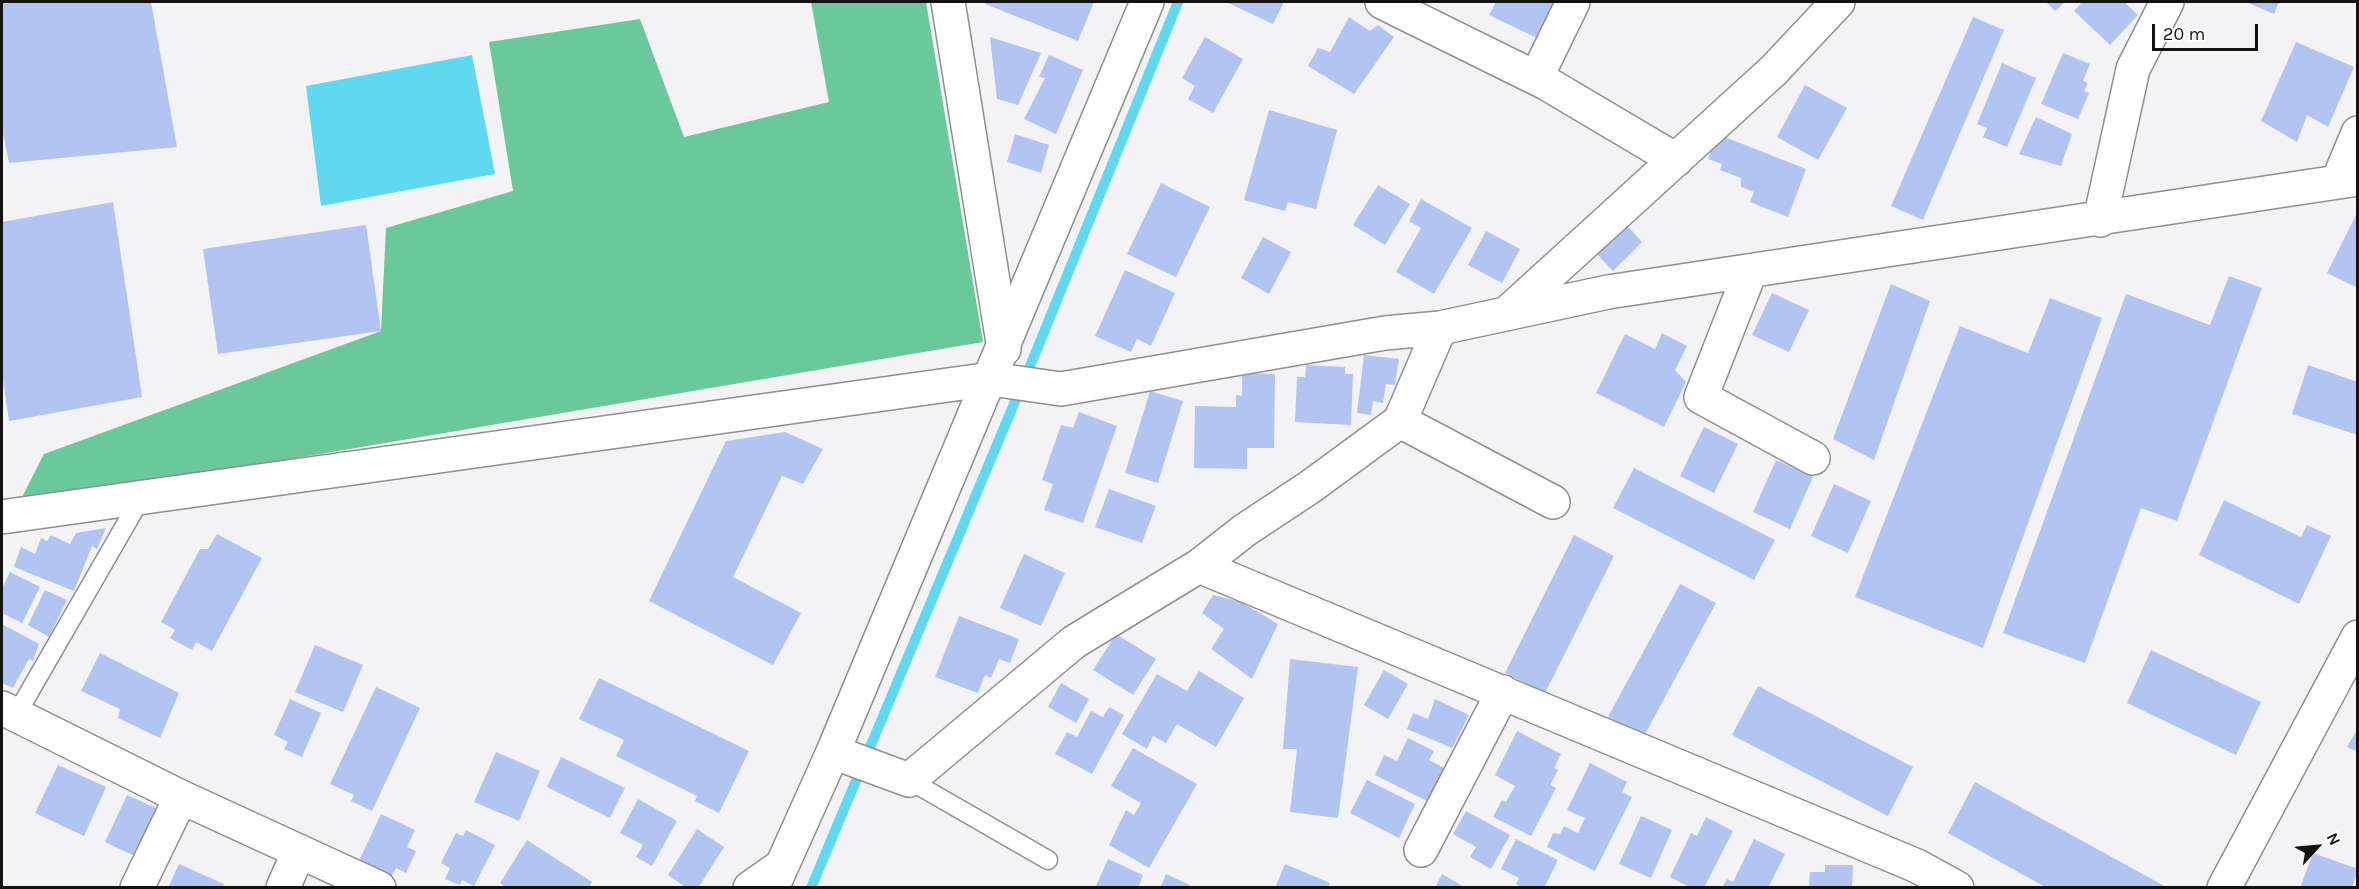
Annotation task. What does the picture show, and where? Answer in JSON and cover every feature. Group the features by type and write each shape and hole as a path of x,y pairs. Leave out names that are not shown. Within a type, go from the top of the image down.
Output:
{"street":[{"path":"948,2 1004,349"},
{"path":"750,888 776,877 841,754 998,380 1004,349 1148,2"},
{"path":"1382,2 1536,78 1676,160"},
{"path":"1536,78 1573,2"},
{"path":"1505,316 1773,70 1838,2"},
{"path":"2100,220 2133,69 2158,5"},
{"path":"2,518 998,380 1061,389 1385,333 1440,328 1505,316 1608,292 2100,220 2348,180 2358,133"},
{"path":"1750,272 1701,397 1813,458"},
{"path":"841,754 895,774 1074,642 1199,566 1245,530 1310,487 1400,421 1440,328"},
{"path":"1400,421 1553,502"},
{"path":"1199,566 1917,866 1957,888"},
{"path":"2224,888 2358,637"},
{"path":"1421,850 1503,692"},
{"path":"9,711 181,797 379,888"},
{"path":"137,888 181,797"},
{"path":"283,888 299,851"}],"lane":[{"path":"9,711 141,498"},
{"path":"895,774 1048,860"}],"green space":[{"path":"811,2 926,2 983,342 18,505 44,454 381,331 386,228 513,191 489,42 640,19 684,137 829,102"}],"water":[{"path":"472,55 495,174 321,206 306,86"}],"building":[{"path":"2,2 151,2 177,147 9,163 2,129"},
{"path":"986,2 1094,2 1078,41 985,4"},
{"path":"1226,2 1284,2 1273,24"},
{"path":"1496,2 1554,2 1537,38 1489,15"},
{"path":"2046,2 2065,2 2055,11"},
{"path":"2082,2 2124,2 2138,15 2110,45 2074,11"},
{"path":"2246,2 2279,2 2274,14"},
{"path":"1349,17 1370,31 1378,25 1394,37 1354,94 1308,66 1318,48 1330,52"},
{"path":"1973,17 2004,30 1923,220 1891,206"},
{"path":"990,37 1041,53 1018,105 997,99"},
{"path":"1205,37 1243,59 1213,113 1188,99 1195,86 1182,78"},
{"path":"2296,42 2354,67 2328,127 2307,115 2297,142 2261,121"},
{"path":"2063,53 2090,64 2083,81 2088,83 2084,91 2089,93 2078,119 2041,104"},
{"path":"1049,55 1083,70 1056,134 1024,119 1045,78 1039,77"},
{"path":"2002,63 2036,78 2007,147 1983,137 1987,128 1977,124"},
{"path":"1805,85 1847,108 1818,160 1777,137"},
{"path":"1269,110 1337,130 1316,209 1288,202 1285,211 1244,200"},
{"path":"2036,117 2072,134 2061,166 2019,154"},
{"path":"1015,134 1049,145 1041,173 1007,162"},
{"path":"1717,134 1806,169 1788,217 1750,202 1754,192 1741,187 1741,178 1720,170 1722,164 1708,159"},
{"path":"1161,183 1210,207 1176,277 1127,254"},
{"path":"1378,185 1410,204 1385,245 1353,225"},
{"path":"1421,199 1472,228 1434,294 1396,272 1421,228 1409,221"},
{"path":"113,202 142,397 9,421 2,374 2,222"},
{"path":"2358,211 2358,288 2327,273"},
{"path":"1624,222 1642,242 1613,271 1594,251"},
{"path":"366,225 381,331 218,354 203,249"},
{"path":"1486,231 1520,249 1502,283 1468,265"},
{"path":"1263,237 1291,252 1269,294 1241,278"},
{"path":"1125,270 1175,293 1151,346 1137,339 1131,352 1095,336"},
{"path":"2229,276 2262,288 2177,521 2141,508 2085,663 2003,633 2126,294 2210,325"},
{"path":"1891,284 1930,301 1874,460 1833,439"},
{"path":"1772,293 1809,310 1789,352 1752,335"},
{"path":"2050,298 2102,318 1983,648 1855,597 1960,326 2028,353"},
{"path":"1662,333 1687,346 1675,370 1686,382 1664,427 1596,393 1625,334 1655,349"},
{"path":"1364,355 1399,359 1395,385 1386,384 1383,403 1373,401 1371,415 1357,413"},
{"path":"1306,365 1345,367 1345,374 1353,374 1351,425 1295,422 1297,377 1305,377"},
{"path":"2308,365 2358,382 2358,435 2292,414"},
{"path":"1242,373 1275,374 1274,448 1247,448 1247,469 1194,468 1195,406 1236,407 1236,395 1242,396"},
{"path":"1150,391 1183,401 1158,483 1125,473"},
{"path":"1079,412 1117,426 1083,523 1044,510 1053,484 1042,480 1061,425 1073,428"},
{"path":"1704,427 1738,444 1714,493 1680,476"},
{"path":"785,432 823,449 803,484 782,476 733,577 801,613 773,665 649,601 726,441"},
{"path":"1776,460 1813,477 1790,529 1753,512"},
{"path":"1634,468 1775,540 1754,580 1613,508"},
{"path":"1834,484 1871,501 1848,553 1811,536"},
{"path":"1109,489 1156,506 1142,543 1095,527"},
{"path":"2224,500 2301,537 2307,525 2331,536 2299,604 2199,555"},
{"path":"106,528 97,549 92,546 74,591 14,567 21,547 35,554 41,538 47,541 51,535 70,544 76,533"},
{"path":"217,534 262,558 212,651 196,642 192,650 170,638 175,630 161,622 200,549 208,549"},
{"path":"1574,535 1614,556 1545,693 1505,673"},
{"path":"1024,554 1065,573 1041,626 1000,608"},
{"path":"10,572 40,587 22,623 2,613 2,588"},
{"path":"1680,584 1716,603 1644,736 1608,717"},
{"path":"45,590 67,600 49,637 28,625"},
{"path":"1213,595 1241,602 1278,624 1252,679 1211,649 1224,629 1202,613"},
{"path":"959,616 1019,639 1010,663 999,659 991,678 985,675 978,693 935,677"},
{"path":"2,624 39,644 33,661 29,659 13,688 2,683"},
{"path":"1116,634 1156,659 1133,695 1093,670"},
{"path":"315,645 363,665 343,712 295,692"},
{"path":"2151,650 2261,702 2236,755 2127,703"},
{"path":"100,653 179,693 160,738 118,718 120,709 81,691"},
{"path":"1290,659 1358,667 1338,818 1290,812 1297,749 1283,749"},
{"path":"1384,670 1408,684 1388,719 1364,705"},
{"path":"1199,671 1244,698 1216,747 1177,724 1166,743 1153,736 1147,749 1122,734 1157,674 1187,691"},
{"path":"599,678 749,751 719,813 695,801 697,796 616,756 624,740 579,719"},
{"path":"1061,683 1089,699 1076,723 1048,707"},
{"path":"1758,686 1913,767 1888,816 1732,735"},
{"path":"376,687 420,708 372,811 351,801 354,795 330,784"},
{"path":"290,699 321,713 302,757 284,749 288,742 274,735"},
{"path":"1435,699 1469,715 1452,748 1407,729 1413,713 1428,719"},
{"path":"1109,707 1124,715 1092,774 1055,754 1067,732 1077,737 1091,711 1103,717"},
{"path":"2358,728 2358,752 2347,747"},
{"path":"1517,731 1561,754 1554,768 1558,770 1550,785 1556,788 1531,836 1493,817 1502,800 1506,802 1515,786 1495,775"},
{"path":"1408,738 1434,751 1429,760 1444,768 1427,801 1375,775 1384,755 1397,761"},
{"path":"1133,748 1197,784 1149,868 1109,845 1126,810 1134,815 1141,803 1111,786"},
{"path":"496,752 540,771 519,821 474,802"},
{"path":"561,757 625,788 610,818 547,787"},
{"path":"1590,763 1627,782 1622,792 1632,797 1595,871 1547,847 1553,833 1560,834 1564,826 1578,833 1585,818 1567,810"},
{"path":"58,765 106,787 84,836 35,813"},
{"path":"1367,780 1415,804 1399,838 1350,813"},
{"path":"1975,782 2168,888 2047,888 1948,833"},
{"path":"127,795 161,810 139,858 105,842"},
{"path":"638,799 677,821 652,866 636,857 643,845 620,833"},
{"path":"1466,811 1510,835 1491,869 1470,857 1476,847 1453,834"},
{"path":"381,814 415,830 407,847 416,851 406,873 396,868 391,877 359,861"},
{"path":"1641,816 1672,830 1651,878 1619,864"},
{"path":"1706,817 1733,831 1704,888 1691,888 1670,877 1691,833 1697,836"},
{"path":"697,829 724,847 698,888 687,888 668,875"},
{"path":"466,830 495,845 474,886 462,880 460,885 445,879 450,868 441,863 456,833 463,836"},
{"path":"1516,839 1558,860 1544,888 1523,888 1516,884 1519,878 1501,869"},
{"path":"1754,839 1785,854 1768,888 1722,888 1727,879 1733,882"},
{"path":"527,840 592,882 589,888 507,888 500,883"},
{"path":"2313,853 2358,869 2352,888 2300,888"},
{"path":"1108,859 1143,875 1138,888 1095,888"},
{"path":"179,864 224,884 223,888 168,888"},
{"path":"1285,864 1330,883 1328,888 1275,888"},
{"path":"1825,865 1853,865 1852,888 1809,888 1810,872 1825,872"},
{"path":"1166,874 1196,888 1160,888"},
{"path":"1442,874 1466,888 1435,888"}],"waterway":[{"path":"811,888 1040,342 1178,2"}]}
